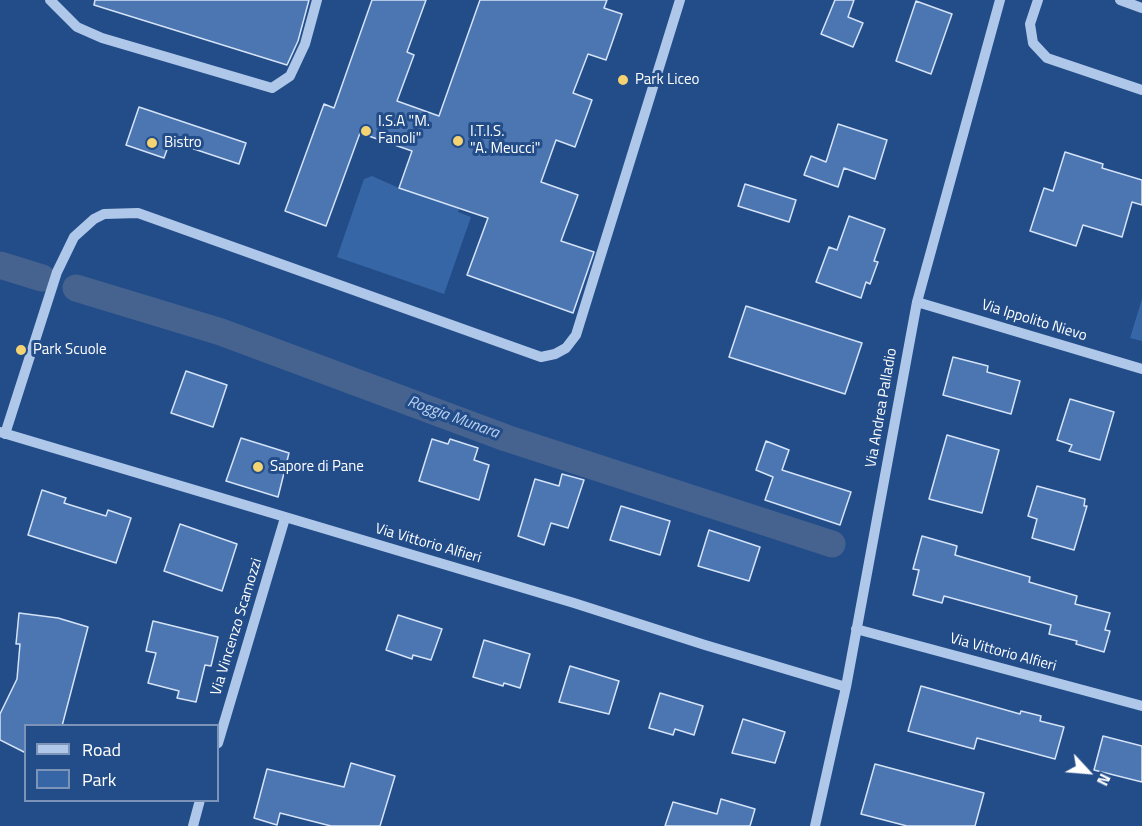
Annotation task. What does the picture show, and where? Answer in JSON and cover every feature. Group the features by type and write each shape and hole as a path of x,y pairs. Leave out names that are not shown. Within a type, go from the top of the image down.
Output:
{"street":[{"path":"50,0 77,27 102,38 272,88 290,76 305,44 317,0"},
{"path":"3,433 57,272 74,237 94,219 104,214 138,213 541,357 555,354 566,348 576,335 680,0"},
{"name":"Via Andrea Palladio","path":"815,826 846,687 917,302 1000,0"},
{"path":"1038,0 1030,24 1033,43 1047,58 1142,90"},
{"path":"1120,0 1142,8"},
{"name":"Via Ippolito Nievo","path":"917,302 1142,369"},
{"name":"Via Vittorio Alfieri","path":"3,433 574,603 846,687"},
{"name":"Via Vincenzo Scamozzi","path":"219,740 285,518"},
{"name":"Via Vittorio Alfieri","path":"856,629 1142,706"},
{"path":"193,826 201,802"}],"green space":[{"path":"372,176 399,188 459,208 458,212 471,217 444,294 337,257 364,179"},
{"path":"1142,299 1142,341 1130,338"}],"building":[{"path":"95,0 309,0 298,41 287,65 94,5"},
{"path":"372,0 426,0 407,52 414,55 397,101 439,116 480,0 607,0 604,8 622,14 606,60 588,54 573,93 592,100 575,147 556,140 541,182 578,195 561,241 594,252 573,313 467,275 488,218 399,188 412,151 360,133 326,226 285,211 324,104 334,108"},
{"path":"835,0 854,0 848,17 863,23 853,47 821,34"},
{"path":"916,1 952,14 931,74 896,61"},
{"path":"139,107 246,143 239,164 170,141 164,158 126,145"},
{"path":"838,124 887,140 875,179 844,168 838,187 804,175 811,156 826,162"},
{"path":"1065,152 1103,164 1102,168 1142,180 1142,205 1132,202 1122,237 1083,225 1076,246 1030,231 1044,188 1053,191"},
{"path":"745,184 796,200 789,222 738,206"},
{"path":"849,216 885,229 874,261 878,262 870,284 866,282 861,298 816,282 829,247 837,250"},
{"path":"746,306 862,343 845,394 729,357"},
{"path":"953,357 988,366 987,372 1020,381 1011,414 943,395"},
{"path":"186,371 227,385 213,427 171,413"},
{"path":"1070,399 1114,412 1100,460 1069,451 1072,445 1057,440"},
{"path":"947,435 999,450 982,513 929,499"},
{"name":"Sapore di Pane","path":"241,438 289,453 278,497 226,481"},
{"path":"432,439 448,444 450,439 478,448 474,460 489,465 479,500 419,481"},
{"path":"766,441 789,450 782,470 851,492 840,525 765,500 773,477 756,470"},
{"path":"562,474 584,480 568,528 551,523 544,545 518,536 535,479 559,486"},
{"path":"1037,486 1085,499 1084,506 1087,506 1074,550 1032,538 1037,519 1028,516"},
{"path":"42,490 66,498 64,503 106,516 108,510 131,518 116,563 28,535"},
{"path":"621,506 670,521 660,555 610,540"},
{"path":"180,524 237,544 222,591 164,571"},
{"path":"709,530 760,547 749,581 698,566"},
{"path":"922,536 957,546 955,555 1030,577 1029,582 1077,596 1075,604 1110,613 1105,630 1110,631 1104,652 1076,644 1077,641 1049,634 1051,625 944,596 942,603 913,595 919,570 913,569"},
{"path":"19,613 58,618 88,627 63,724 24,724 24,752 0,740 0,714 17,679 20,644 16,644"},
{"path":"398,615 442,629 431,660 413,655 412,659 386,650"},
{"path":"153,621 218,637 211,666 205,665 196,702 177,698 179,691 148,683 156,653 146,651"},
{"path":"484,640 530,654 520,688 504,683 503,686 473,677"},
{"path":"570,666 619,681 609,714 559,702"},
{"path":"921,686 1020,714 1021,711 1041,716 1040,721 1064,727 1055,759 977,738 974,749 908,731"},
{"path":"660,693 703,706 694,735 675,729 673,735 649,728"},
{"path":"743,719 785,732 775,763 732,753"},
{"path":"1103,736 1142,746 1142,782 1094,770"},
{"path":"351,763 395,776 380,826 331,826 280,813 277,825 254,818 267,769 344,787"},
{"path":"875,764 984,793 975,826 907,826 861,814"},
{"path":"721,799 755,809 750,826 665,826 673,802 717,814"}],"waterway":[{"name":"Roggia Munara","path":"0,265 42,278"},
{"name":"Roggia Munara","path":"76,288 221,332 506,438 832,544"}],"place":[{"name":"Park Liceo","path":"623,80"},
{"name":"I.S.A \"M. Fanoli\"","path":"366,131"},
{"name":"I.T.I.S. \"A. Meucci\"","path":"458,141"},
{"name":"Bistro","path":"152,143"},
{"name":"Park Scuole","path":"21,350"},
{"name":"Sapore di Pane","path":"258,467"}]}
